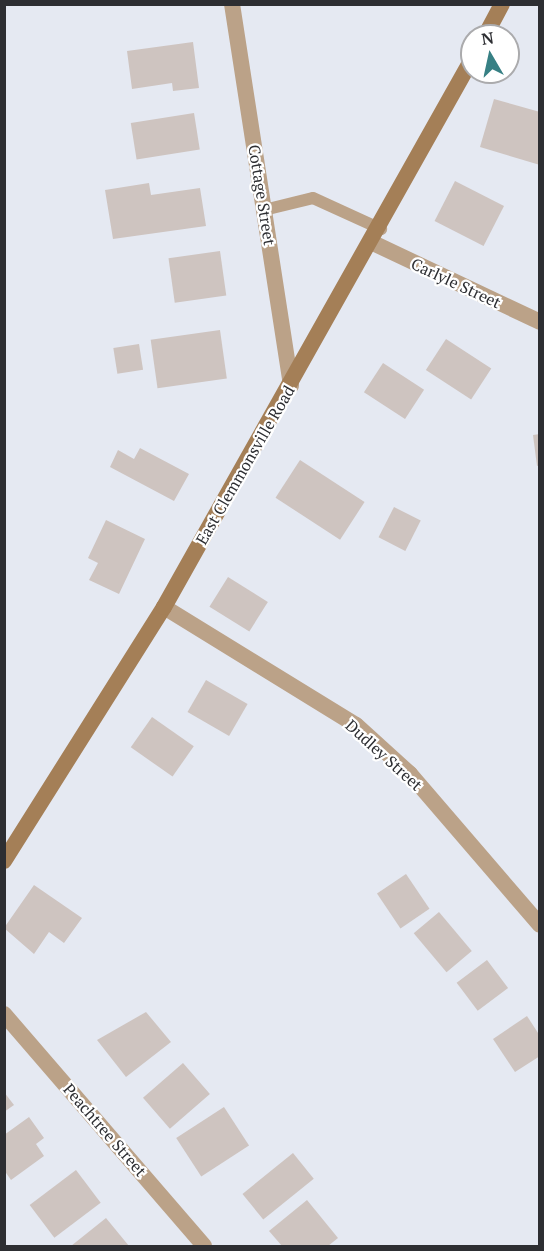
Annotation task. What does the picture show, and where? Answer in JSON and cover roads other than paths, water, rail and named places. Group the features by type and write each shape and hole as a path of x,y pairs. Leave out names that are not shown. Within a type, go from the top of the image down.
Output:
{"main road":[{"path":"491,24 502,4"},
{"name":"East Clemmonsville Road","path":"4,861 164,607 377,236 460,81"}],"street":[{"name":"Cottage Street","path":"232,4 291,385"},
{"name":"Carlyle Street","path":"377,236 540,322"},
{"name":"Dudley Street","path":"164,607 356,725 410,774 540,925"},
{"name":"Peachtree Street","path":"4,1014 204,1246"}],"lane":[{"path":"264,210 313,198 377,236"}]}
